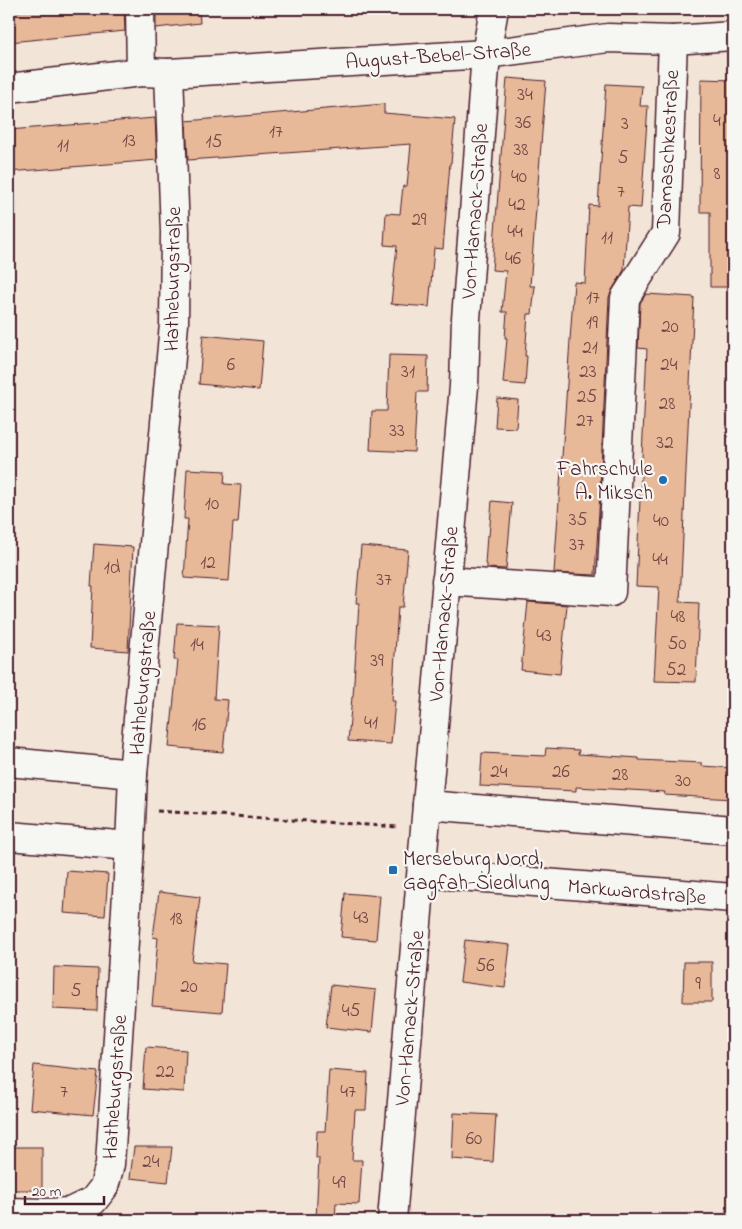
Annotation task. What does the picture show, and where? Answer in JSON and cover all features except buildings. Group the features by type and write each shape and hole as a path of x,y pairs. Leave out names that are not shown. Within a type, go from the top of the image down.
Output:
{"street":[{"path":"140,9 142,72"},
{"name":"Von-Harnack-Straße","path":"392,1220 464,386 466,319 486,54 494,9"},
{"name":"August-Bebel-Straße","path":"9,88 142,72 169,73 486,54 608,38 673,40 733,36"},
{"name":"Damaschkestraße","path":"446,581 611,592 625,298 666,233 673,40"},
{"name":"Hatheburgstraße","path":"9,1212 45,1214 70,1212 93,1201 104,1187 110,1164 133,774 174,324 175,232 169,73"},
{"path":"9,762 133,774"},
{"path":"426,817 733,830"},
{"path":"9,836 130,846"},
{"name":"Markwardstraße","path":"422,873 733,898"}],"path":[{"path":"132,809 426,817"}],"shaded area":[{"path":"9,204 18,204 9,307"}],"place":[{"name":"Fahrschule A. Miksch","path":"663,480"},
{"name":"Merseburg Nord, Gagfah-Siedlung","path":"393,870"}]}
